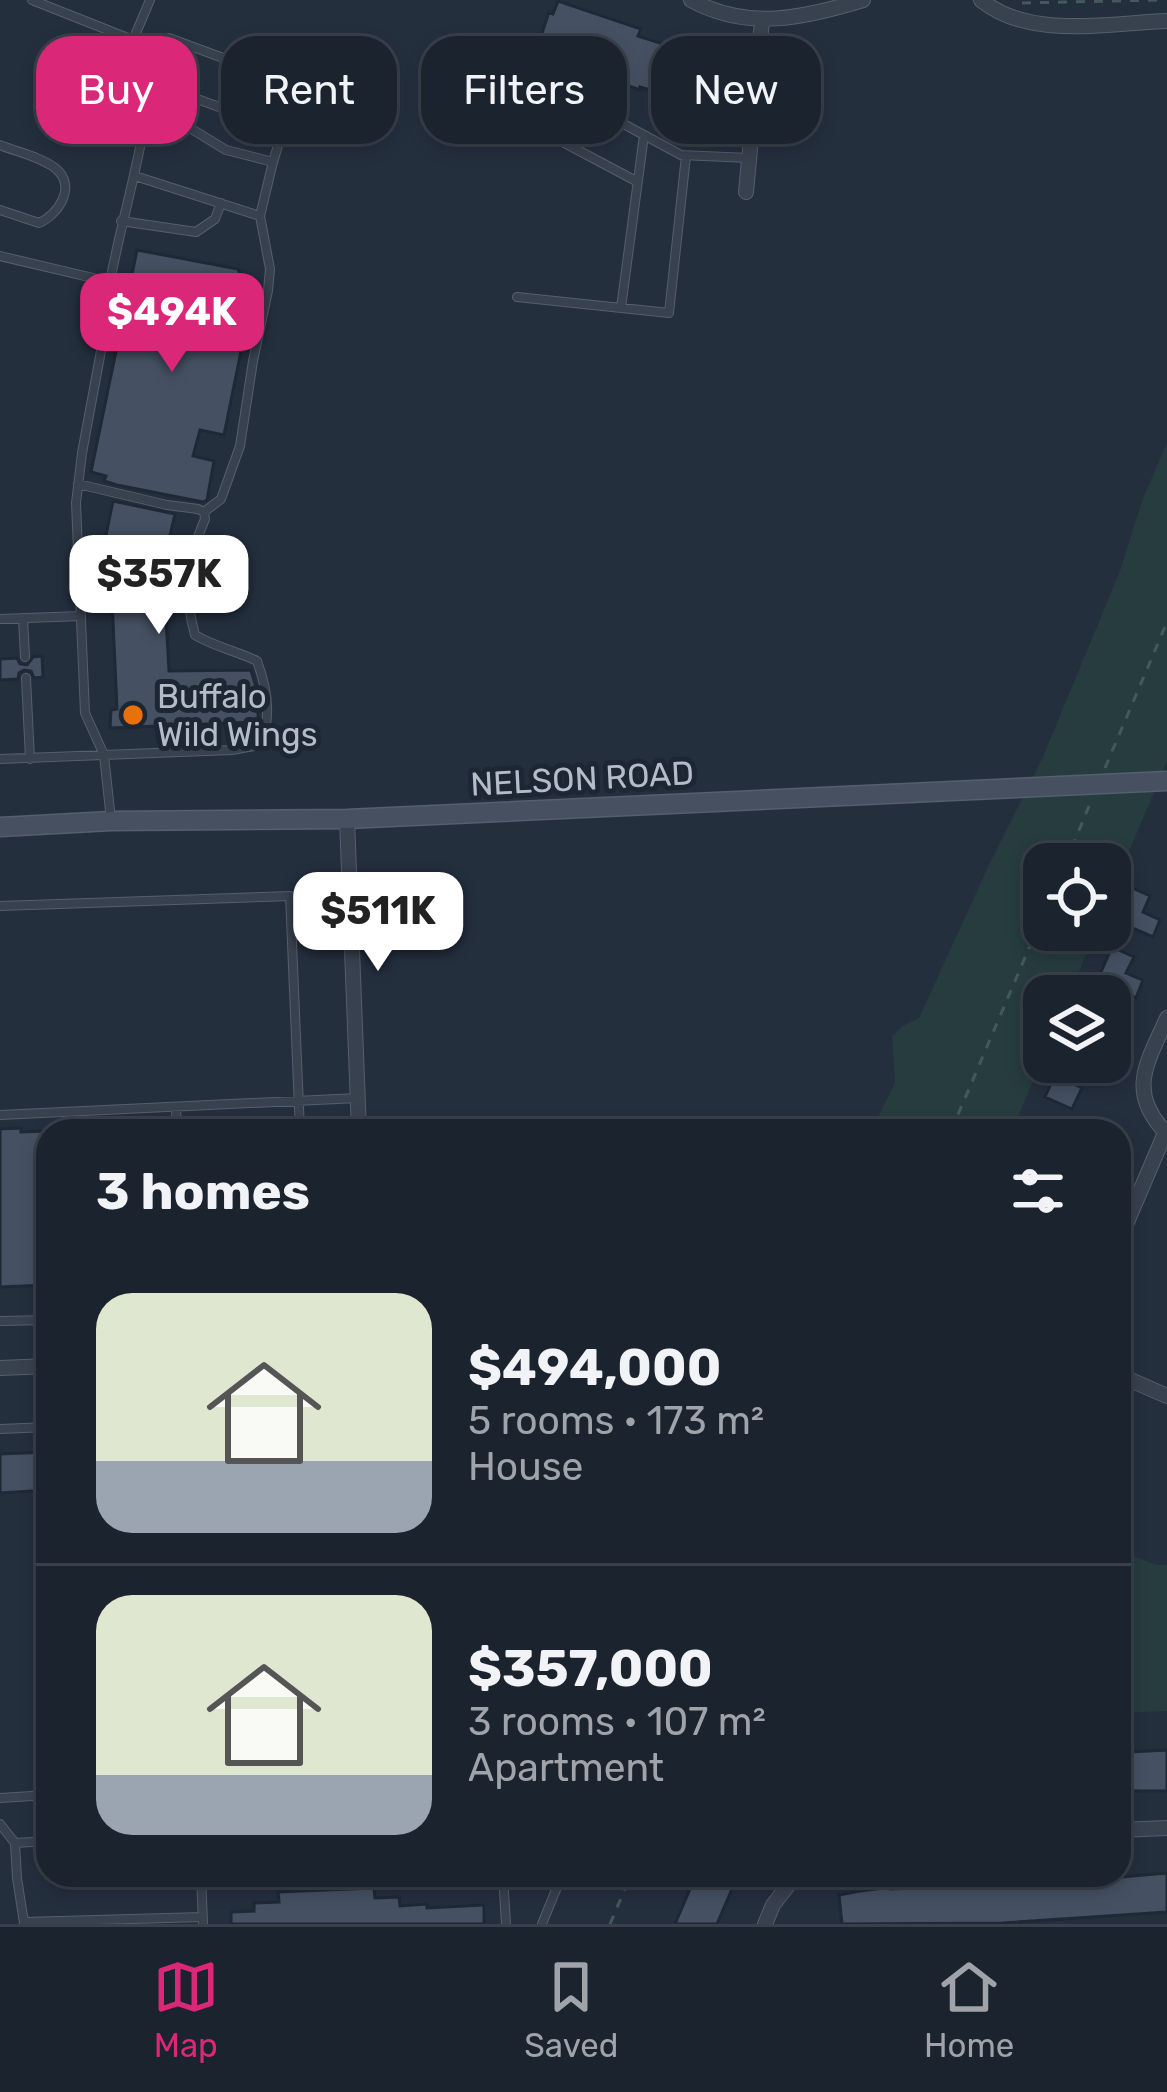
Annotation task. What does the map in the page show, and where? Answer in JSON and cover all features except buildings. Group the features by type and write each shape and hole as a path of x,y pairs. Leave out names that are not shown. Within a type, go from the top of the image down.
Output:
{"street":[{"path":"691,0 732,16 762,21 863,0"},
{"path":"981,0 1015,19 1047,26 1167,21"},
{"path":"746,191 762,21"},
{"name":"NELSON ROAD","path":"0,827 347,819 1167,781"},
{"path":"347,819 359,1119"},
{"path":"1131,1214 1166,1134 1150,1114 1143,1095 1143,1074 1167,1018"},
{"path":"0,1368 36,1366"},
{"path":"1131,1380 1167,1396"},
{"path":"1131,1830 1167,1828"},
{"path":"765,1924 787,1887"}],"lane":[{"path":"32,0 124,36"},
{"path":"135,36 149,0"},
{"path":"636,181 555,138 550,125 568,94 686,155 749,158"},
{"path":"197,132 226,150 273,162"},
{"path":"621,308 644,135"},
{"path":"111,821 104,755 85,713 76,503 121,221 141,144"},
{"path":"204,512 221,499 240,446 270,269 260,216 279,144"},
{"path":"0,145 55,167 62,175 65,193 51,218 39,223 0,210"},
{"path":"517,297 669,313 686,155"},
{"path":"135,176 260,216"},
{"path":"121,221 196,232 215,219 221,203"},
{"path":"0,256 110,282"},
{"path":"78,484 204,512"},
{"path":"0,759 259,745 266,731 266,686 257,661 195,635 189,611 186,573 204,512"},
{"path":"0,619 81,616"},
{"path":"23,618 25,656"},
{"path":"26,678 30,759"},
{"path":"0,906 290,896 300,1119"},
{"path":"0,1115 358,1098"},
{"path":"176,1107 176,1119"},
{"path":"0,1321 36,1320"},
{"path":"0,1429 36,1428"},
{"path":"0,1798 36,1796"},
{"path":"0,1824 15,1843 24,1923 203,1920 202,1887"},
{"path":"15,1843 36,1841"},
{"path":"504,1887 506,1924"},
{"path":"542,1924 557,1887"}],"path":[{"path":"1015,3 1158,0"},
{"path":"1104,771 1167,622"},
{"path":"1074,843 1089,806"},
{"path":"956,1119 1028,951"},
{"path":"610,1924 626,1887"}],"green space":[{"path":"1167,443 1167,761 1131,847 1131,843 1023,843 1023,951 1087,951 1078,975 1023,975 1023,1083 1032,1083 1017,1119 877,1119 895,1083 892,1036 919,1018 1042,759"},
{"path":"1131,1555 1167,1565 1167,1711 1131,1712"}],"place":[{"name":"Buffalo Wild Wings","path":"133,715"}]}
